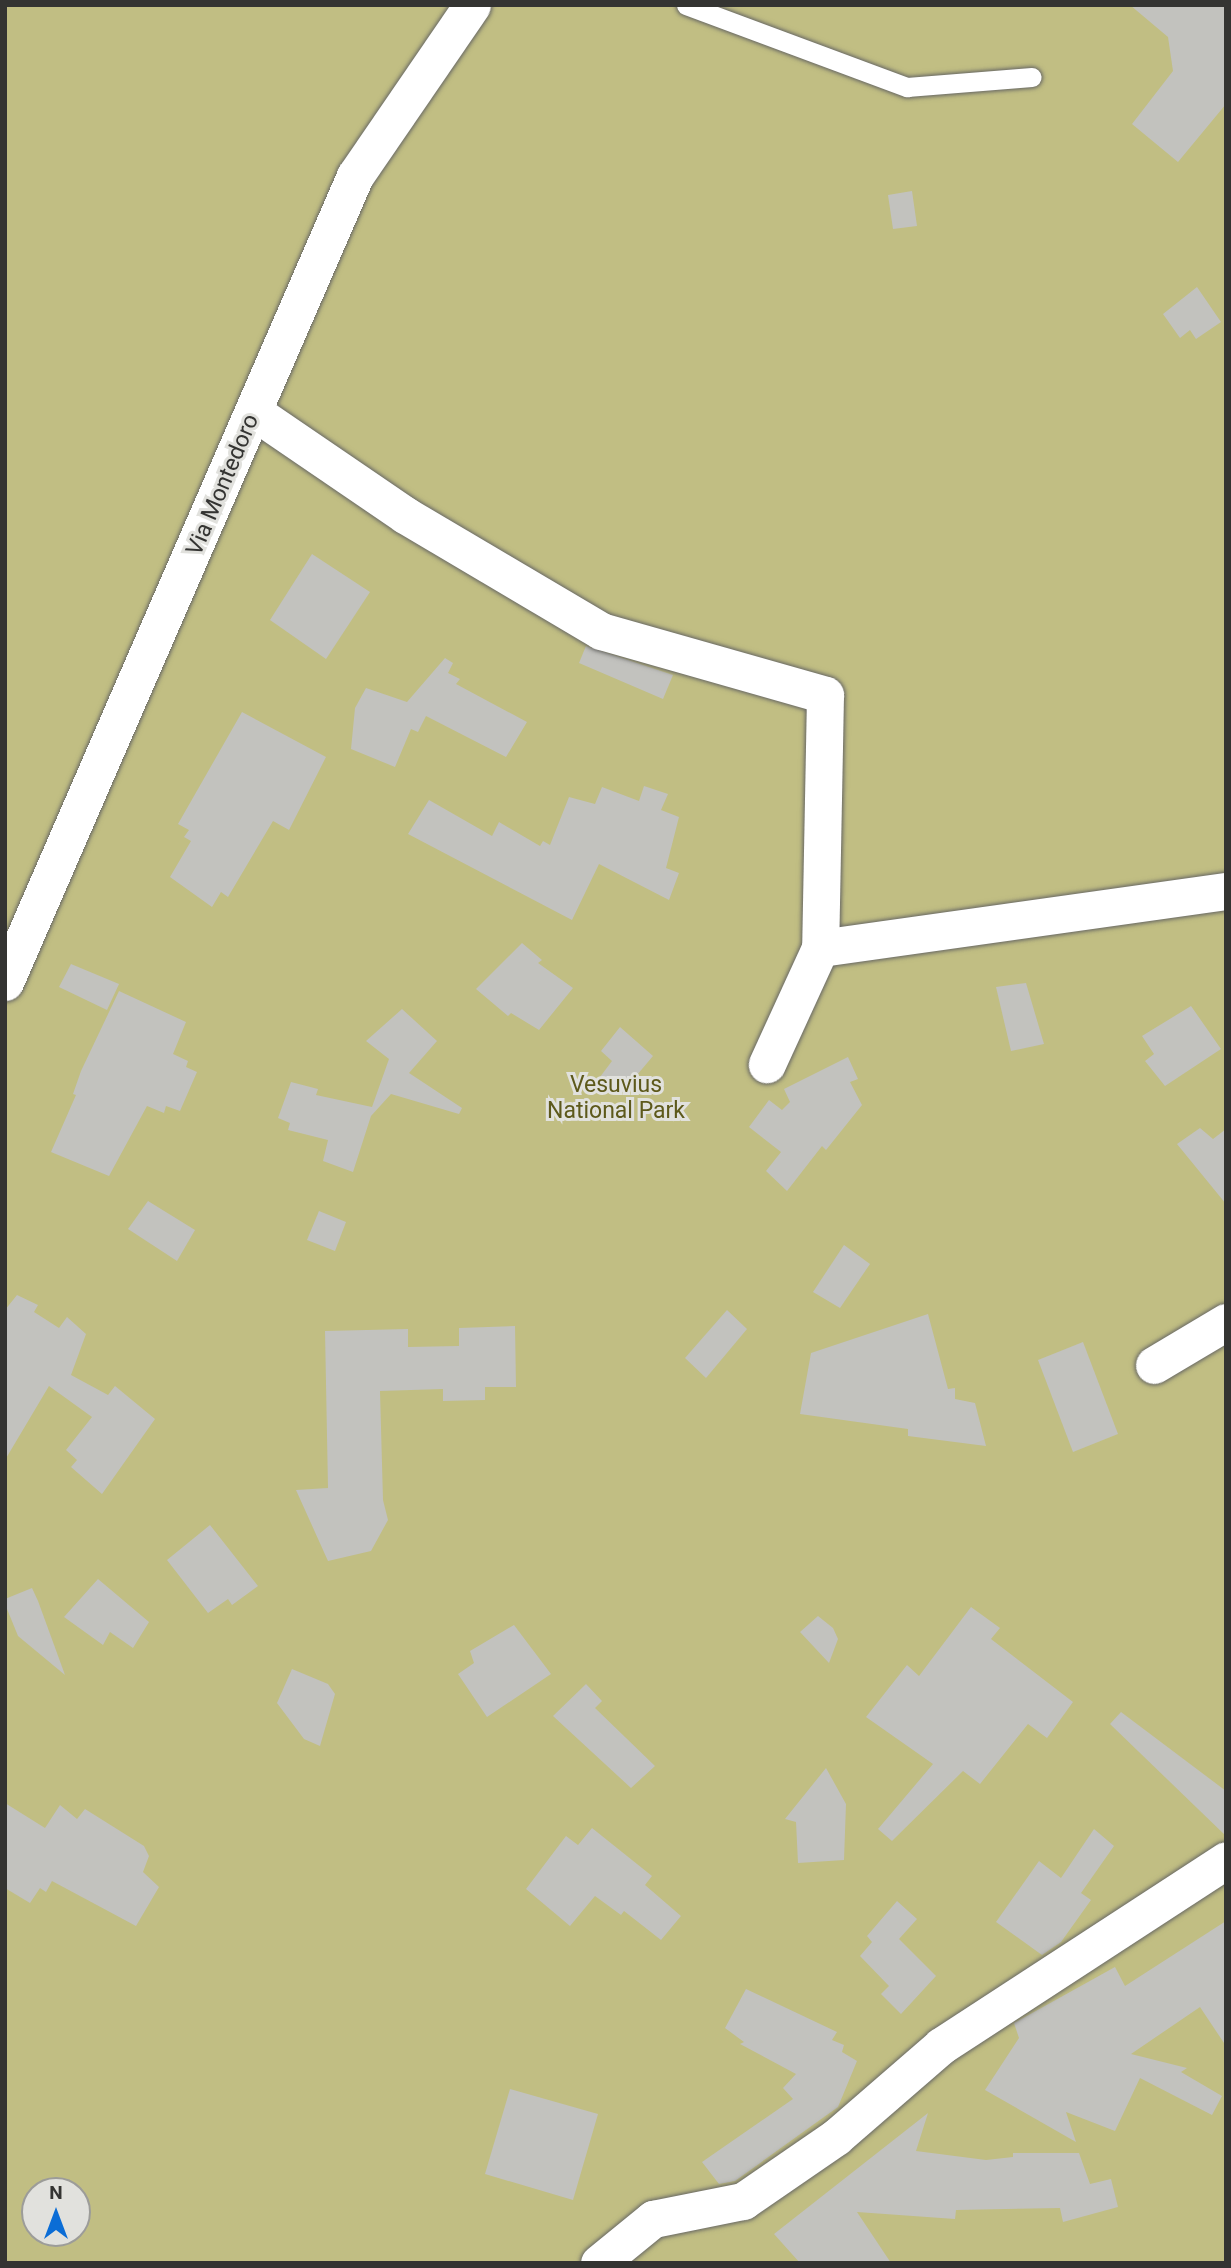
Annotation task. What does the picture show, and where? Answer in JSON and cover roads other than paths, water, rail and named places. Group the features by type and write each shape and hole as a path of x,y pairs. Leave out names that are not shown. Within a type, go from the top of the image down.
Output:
{"street":[{"name":"Via Montedoro","path":"5,982 355,176 472,5"},
{"path":"254,412 405,515 601,631 825,695 820,948 767,1064"},
{"path":"820,948 1226,891"},
{"path":"1154,1365 1226,1322"},
{"path":"598,2263 653,2219 743,2201 836,2137 941,2046 1226,1860"}],"lane":[{"path":"686,5 907,87 1031,78"}],"park label":[{"name":"Vesuvius National Park","path":"616,1098"}]}
